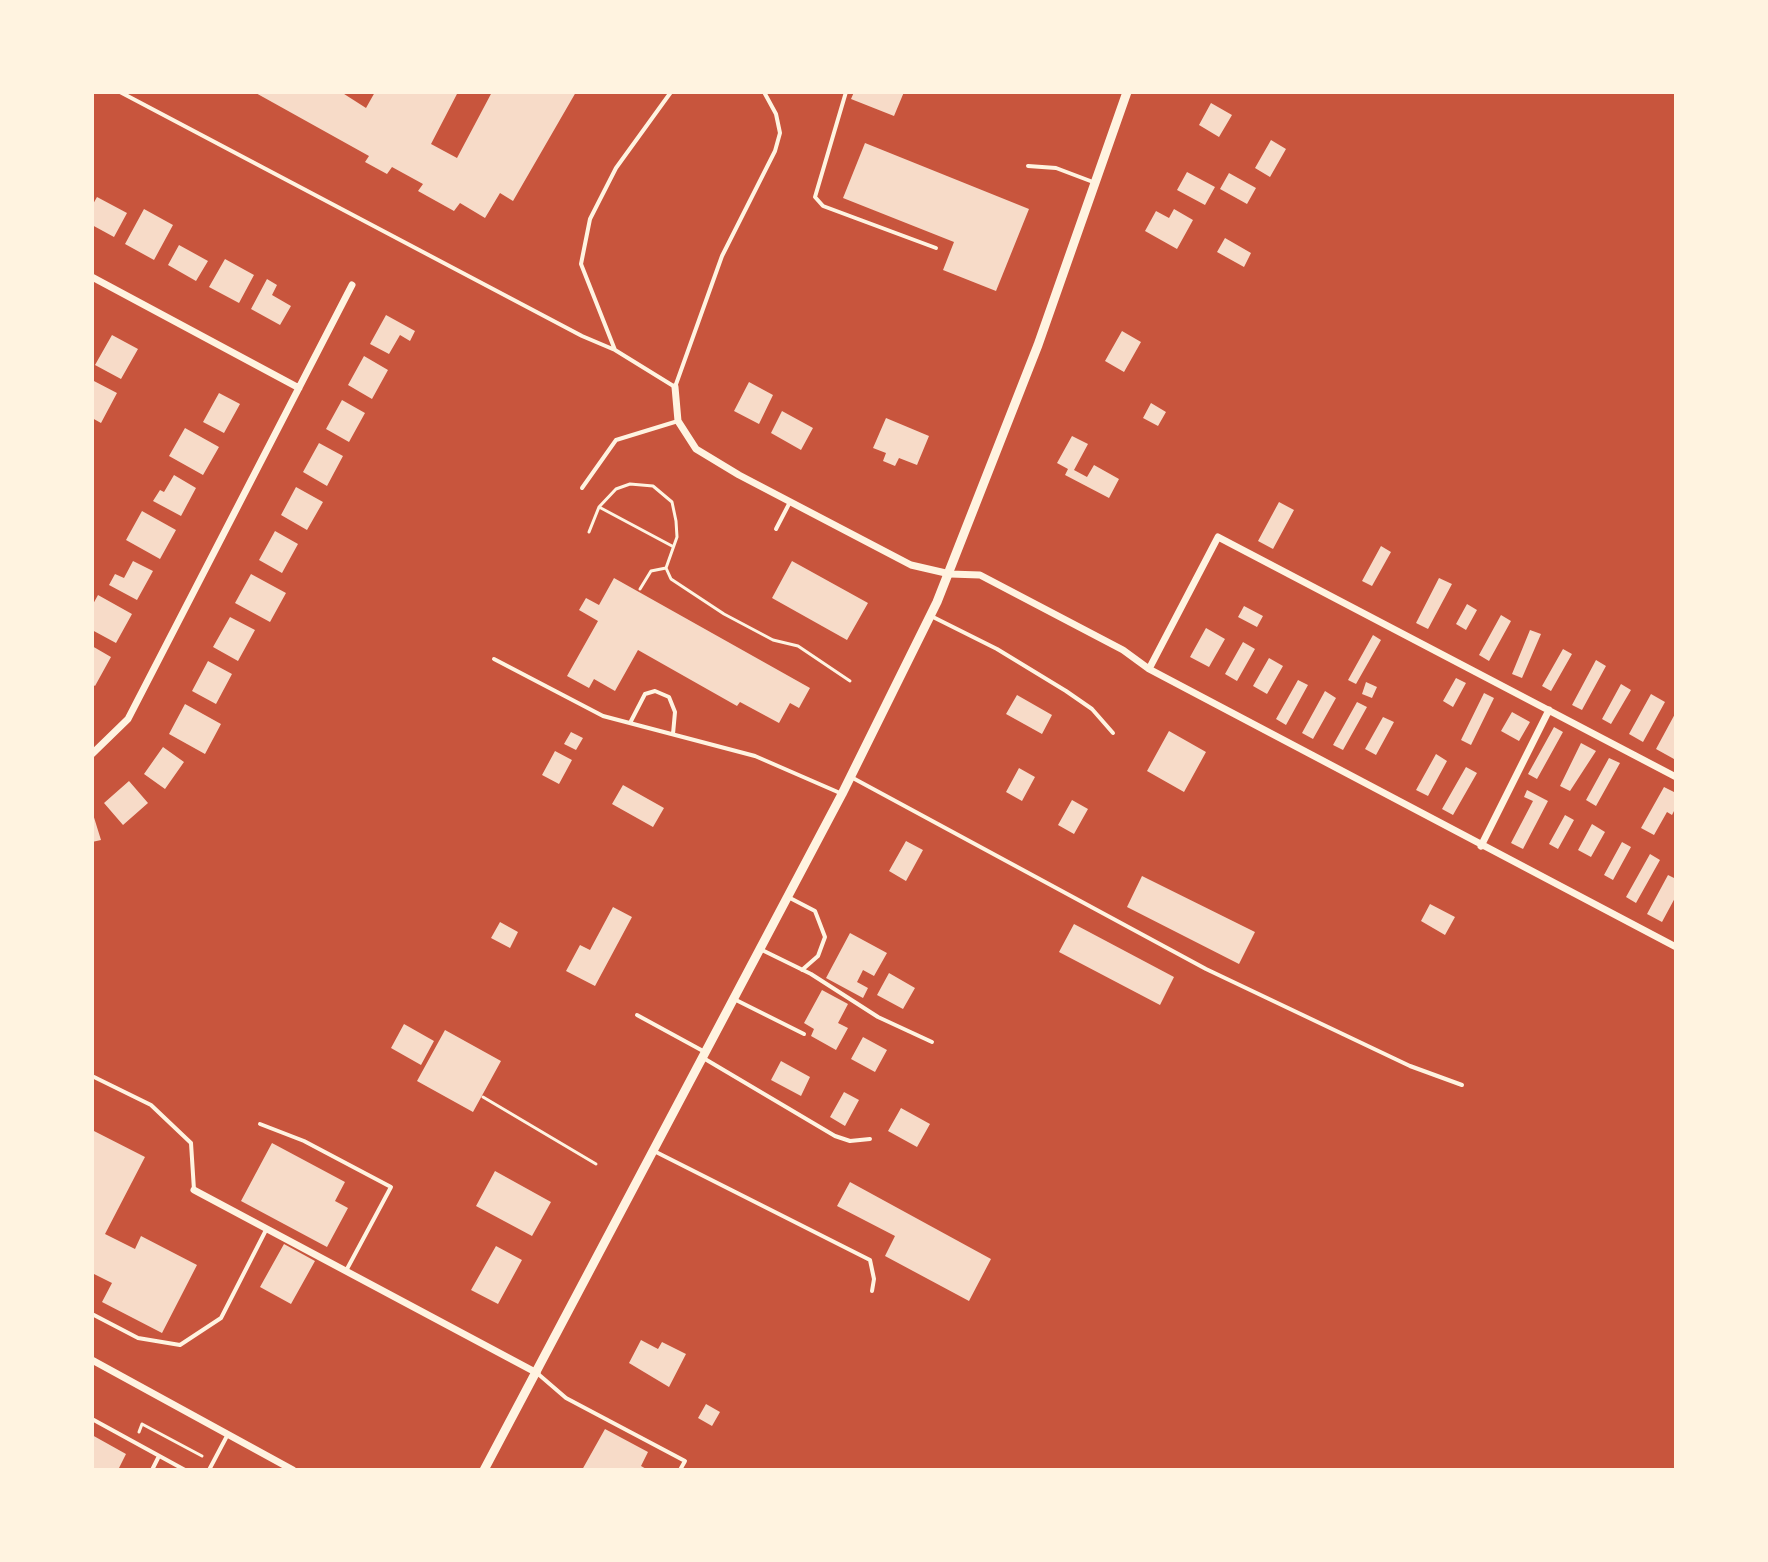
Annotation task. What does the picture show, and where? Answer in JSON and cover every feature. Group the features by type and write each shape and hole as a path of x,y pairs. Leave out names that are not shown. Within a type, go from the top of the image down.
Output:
{"street":[{"path":"484,1470 851,777 950,574 1033,360 1127,92"},
{"path":"92,279 299,388"},
{"path":"92,754 128,719 352,285"},
{"path":"675,387 678,421 696,449 790,502 911,565 950,574 980,575 1123,650 1149,669 1676,947"},
{"path":"1149,669 1218,537 1676,777"},
{"path":"1481,846 1549,710"},
{"path":"194,1190 537,1373"},
{"path":"92,1360 293,1470"}],"lane":[{"path":"120,92 555,322 615,350 675,387 722,256 775,151 780,133 776,114 764,92"},
{"path":"615,350 584,277 582,249 590,219 616,168 671,92"},
{"path":"846,92 815,197 823,206 936,248"},
{"path":"1028,166 1056,168 1096,182"},
{"path":"582,488 616,440 678,421"},
{"path":"776,529 790,502"},
{"path":"930,616 997,649 1066,691 1092,709 1113,733"},
{"path":"494,659 603,716 755,756 842,794"},
{"path":"630,723 645,694 655,691 669,697 675,712 673,734"},
{"path":"851,777 1206,969 1410,1066 1462,1085"},
{"path":"788,897 815,911 825,937 818,956 802,970"},
{"path":"760,949 802,970 878,1017 932,1042"},
{"path":"734,999 804,1034"},
{"path":"637,1015 835,1136 850,1141 870,1139"},
{"path":"92,1076 151,1105 191,1143 194,1190"},
{"path":"260,1124 304,1141 391,1187 347,1269"},
{"path":"654,1151 870,1260 874,1279 872,1291"},
{"path":"92,1314 138,1338 180,1345 221,1318 267,1227"},
{"path":"537,1373 566,1398 685,1461 680,1470"},
{"path":"92,1419 185,1470"},
{"path":"209,1470 228,1434"},
{"path":"152,1470 159,1456"}],"path":[{"path":"589,532 599,507 616,489 630,484 653,486 672,502 677,537 666,568 671,579 724,614 773,640 798,646 850,681"},
{"path":"599,507 672,546"},
{"path":"640,589 651,571 666,568"},
{"path":"483,1097 596,1164"},
{"path":"139,1432 142,1424 202,1456"}],"building":[{"path":"254,92 341,92 366,108 375,92 458,92 431,144 457,158 492,92 576,92 513,201 500,193 485,218 460,203 454,211 418,191 423,184 392,167 387,174 365,162 369,156"},
{"path":"854,92 904,92 894,116 851,99"},
{"path":"1211,103 1232,115 1219,137 1199,125"},
{"path":"1271,140 1286,149 1270,177 1255,168"},
{"path":"865,143 1029,209 996,291 943,270 954,242 843,198"},
{"path":"1187,172 1215,187 1205,205 1177,190"},
{"path":"1229,173 1256,188 1247,204 1220,189"},
{"path":"97,197 127,213 114,237 92,225 92,206"},
{"path":"144,209 173,225 154,260 125,244"},
{"path":"1174,209 1193,220 1177,249 1145,231 1156,211 1169,218"},
{"path":"1225,238 1251,253 1244,267 1217,252"},
{"path":"179,245 208,261 196,281 168,265"},
{"path":"225,259 254,275 239,303 209,287"},
{"path":"267,279 277,285 272,295 291,306 280,325 251,309"},
{"path":"386,315 415,331 410,341 400,335 389,354 370,344"},
{"path":"1122,331 1141,342 1124,372 1105,361"},
{"path":"112,335 138,349 121,379 95,365"},
{"path":"364,356 388,370 372,399 348,385"},
{"path":"92,380 117,393 101,423 92,418"},
{"path":"749,382 773,395 759,424 734,411"},
{"path":"219,393 240,404 224,433 203,422"},
{"path":"342,400 365,413 349,442 326,429"},
{"path":"1151,403 1166,412 1158,426 1143,418"},
{"path":"782,411 813,428 801,450 771,433"},
{"path":"886,418 929,436 917,465 899,458 895,466 883,461 886,453 873,448"},
{"path":"185,428 219,447 203,475 169,456"},
{"path":"1072,436 1088,444 1074,470 1087,477 1094,465 1119,479 1109,498 1065,475 1068,469 1057,463"},
{"path":"319,443 343,456 327,486 303,472"},
{"path":"174,475 196,488 181,516 153,501 160,490 164,492"},
{"path":"296,487 323,502 307,530 281,515"},
{"path":"1279,502 1294,510 1273,549 1258,541"},
{"path":"142,511 176,530 160,559 126,540"},
{"path":"275,531 298,544 282,573 259,560"},
{"path":"1381,546 1391,552 1372,586 1362,581"},
{"path":"133,561 153,571 137,600 109,585 115,574 124,578"},
{"path":"792,561 868,603 847,640 772,598"},
{"path":"251,574 286,593 270,622 235,603"},
{"path":"614,578 810,688 799,708 790,703 779,723 740,702 737,706 638,650 615,691 594,679 589,688 567,676 598,621 579,610 586,598 599,605"},
{"path":"1439,578 1452,584 1428,629 1416,623"},
{"path":"98,595 132,614 116,643 92,630 92,606"},
{"path":"1467,604 1477,610 1466,630 1456,624"},
{"path":"1244,606 1263,616 1257,627 1238,617"},
{"path":"1501,615 1511,621 1489,661 1479,655"},
{"path":"230,617 255,630 238,661 213,647"},
{"path":"1206,628 1225,639 1209,667 1190,657"},
{"path":"1530,630 1541,634 1522,678 1512,674"},
{"path":"1373,635 1381,640 1356,684 1348,680"},
{"path":"1243,642 1255,649 1237,681 1225,674"},
{"path":"92,646 111,657 95,686 92,684"},
{"path":"1563,649 1572,654 1551,691 1542,686"},
{"path":"1269,658 1283,666 1267,694 1253,686"},
{"path":"1596,660 1606,666 1582,710 1572,705"},
{"path":"208,661 232,674 216,704 192,691"},
{"path":"1456,678 1466,683 1453,707 1443,701"},
{"path":"1298,680 1308,685 1286,725 1276,719"},
{"path":"1366,682 1377,687 1372,698 1362,694"},
{"path":"1621,684 1631,690 1611,724 1602,719"},
{"path":"1325,691 1336,698 1313,739 1302,733"},
{"path":"1484,693 1494,698 1471,745 1461,740"},
{"path":"1651,694 1665,702 1643,742 1629,734"},
{"path":"1017,695 1052,715 1042,734 1006,714"},
{"path":"1357,702 1367,707 1343,750 1333,745"},
{"path":"185,704 221,724 205,754 169,734"},
{"path":"1512,712 1530,722 1519,741 1501,731"},
{"path":"1676,712 1676,756 1674,759 1656,749"},
{"path":"1383,717 1394,722 1376,755 1365,749"},
{"path":"1554,727 1563,732 1537,779 1528,774"},
{"path":"1169,731 1206,752 1184,792 1147,771"},
{"path":"571,732 583,738 576,750 564,744"},
{"path":"1581,743 1596,751 1570,791 1560,786"},
{"path":"163,747 184,762 165,789 144,774"},
{"path":"555,751 572,760 559,784 542,775"},
{"path":"1436,754 1447,761 1428,796 1416,790"},
{"path":"1609,758 1620,763 1596,806 1586,800"},
{"path":"1466,767 1477,773 1453,815 1442,809"},
{"path":"1019,768 1035,777 1022,801 1006,792"},
{"path":"129,781 148,803 123,825 104,803"},
{"path":"623,785 664,808 653,827 612,804"},
{"path":"1664,787 1676,793 1676,807 1672,815 1667,812 1654,835 1641,828"},
{"path":"1527,790 1548,801 1523,849 1511,843 1533,801 1524,797"},
{"path":"1072,800 1088,809 1074,834 1058,825"},
{"path":"92,811 101,840 92,842"},
{"path":"1565,815 1574,820 1558,849 1549,844"},
{"path":"1592,824 1605,832 1591,857 1578,850"},
{"path":"906,841 923,850 906,881 889,871"},
{"path":"1622,842 1631,847 1613,880 1604,875"},
{"path":"1650,854 1660,860 1636,903 1626,897"},
{"path":"1668,875 1676,879 1676,896 1662,922 1647,914"},
{"path":"1142,876 1255,932 1239,964 1127,907"},
{"path":"1430,904 1455,917 1445,935 1421,921"},
{"path":"613,907 632,917 595,986 566,971 580,945 590,950"},
{"path":"500,922 518,932 510,948 491,938"},
{"path":"1074,924 1174,977 1160,1005 1059,952"},
{"path":"850,933 887,953 874,976 863,970 857,982 868,988 863,998 826,978"},
{"path":"889,973 915,988 903,1009 877,995"},
{"path":"822,990 848,1004 838,1023 848,1028 836,1050 811,1036 814,1029 804,1023"},
{"path":"404,1024 434,1041 421,1065 391,1048"},
{"path":"445,1030 501,1061 473,1112 417,1081"},
{"path":"863,1037 887,1050 875,1072 851,1059"},
{"path":"781,1061 810,1077 801,1096 771,1080"},
{"path":"844,1092 859,1100 845,1126 830,1117"},
{"path":"901,1108 930,1124 917,1147 888,1131"},
{"path":"92,1130 145,1157 105,1234 135,1249 141,1236 197,1265 162,1333 102,1302 112,1283 92,1273"},
{"path":"272,1143 345,1182 335,1201 348,1208 327,1247 241,1201"},
{"path":"495,1171 551,1202 532,1236 476,1206"},
{"path":"850,1182 991,1259 969,1301 885,1256 895,1236 837,1206"},
{"path":"284,1244 315,1261 291,1304 260,1287"},
{"path":"496,1246 522,1260 498,1304 471,1290"},
{"path":"641,1340 658,1349 662,1342 686,1354 669,1387 629,1363"},
{"path":"706,1404 720,1412 712,1426 698,1418"},
{"path":"605,1429 648,1452 641,1466 648,1470 582,1470"},
{"path":"92,1435 126,1454 118,1470 92,1470"}]}
